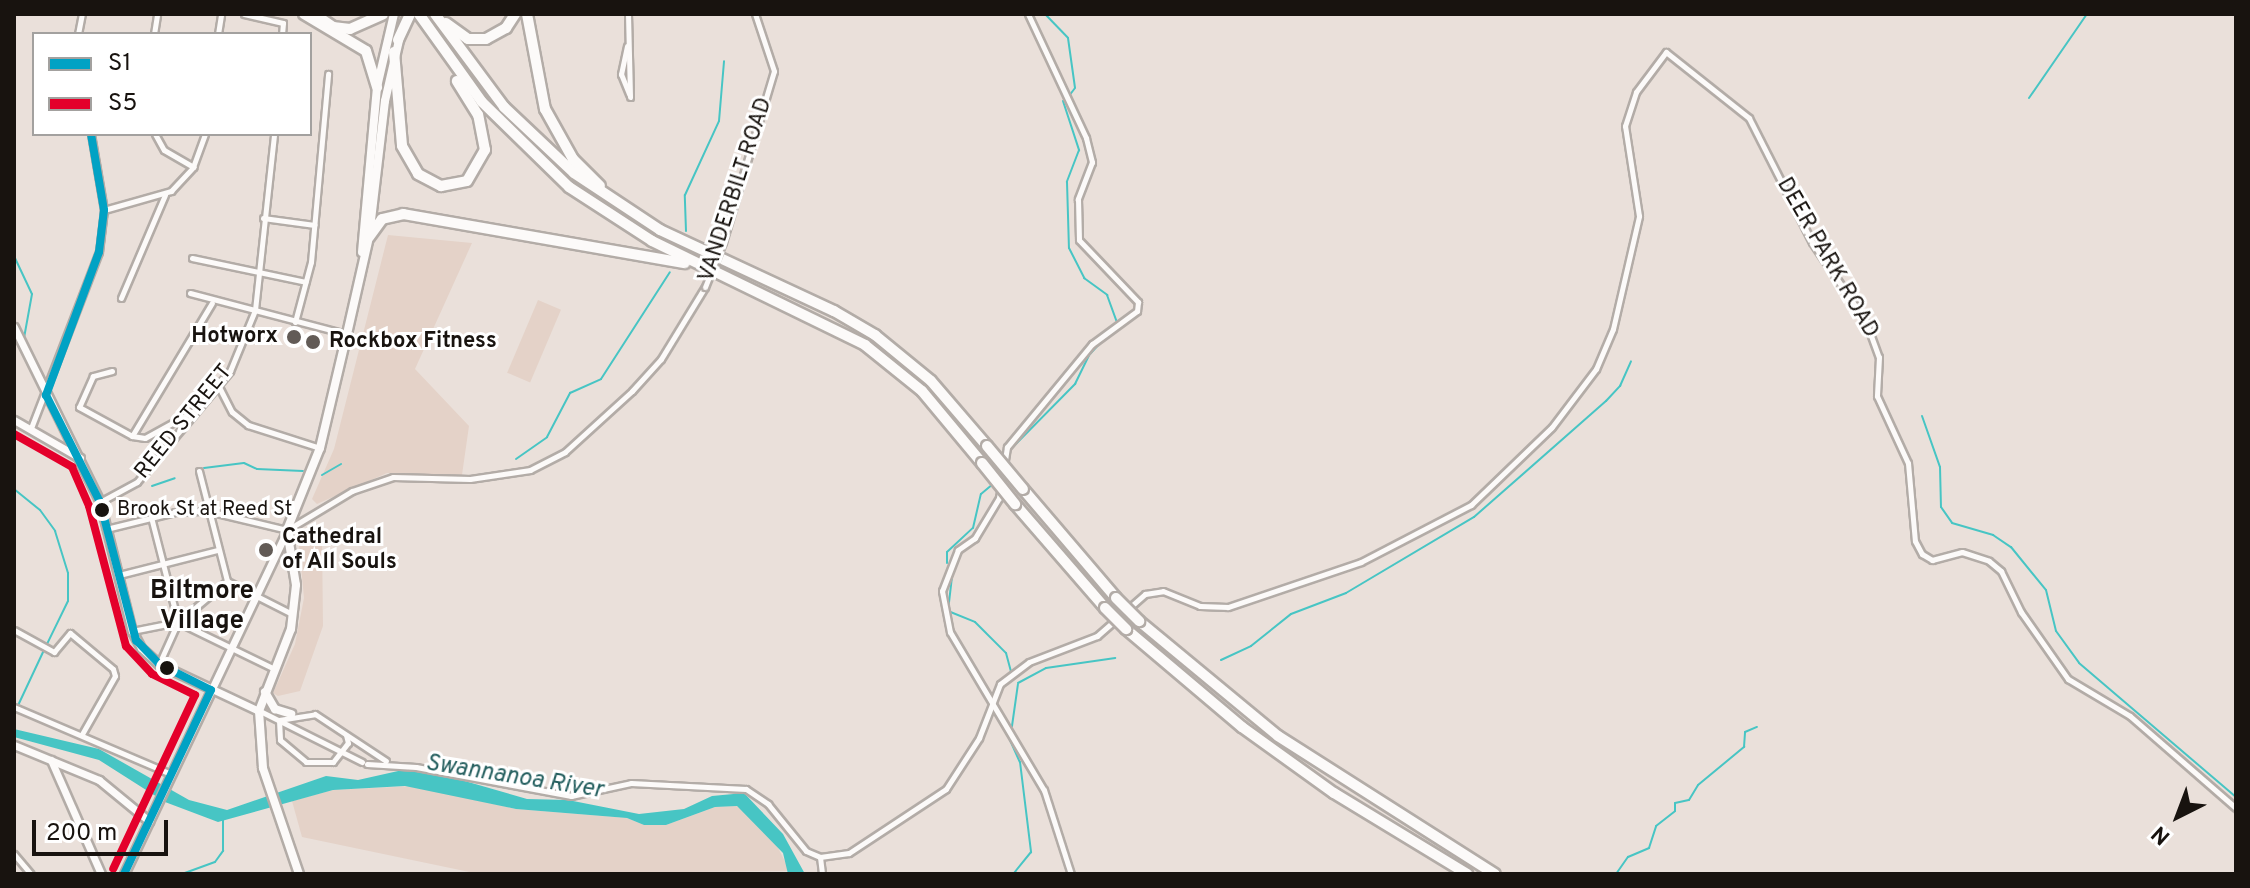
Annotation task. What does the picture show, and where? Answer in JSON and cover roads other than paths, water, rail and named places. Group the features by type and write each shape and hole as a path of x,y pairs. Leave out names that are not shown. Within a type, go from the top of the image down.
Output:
{"highway":[{"path":"304,14 366,51 377,87"},
{"path":"314,14 333,27 350,29 383,14"},
{"path":"398,40 409,14"},
{"path":"436,14 460,35 477,40 500,33 515,14"},
{"path":"436,14 521,125 618,205 875,335 931,381 1139,621 1278,736 1495,874"},
{"path":"527,14 536,83 555,131 573,159 618,205"},
{"path":"422,19 490,112 551,172 630,229 865,345 922,391 1015,504 1126,629 1253,735 1334,793 1467,874"},
{"path":"394,52 395,110 406,157 425,180 451,186 478,169 485,140 478,115 438,43"},
{"path":"369,237 382,219 403,214 635,251 709,269"}],"main road":[{"path":"124,874 287,530 320,448 363,253 377,87 394,14"},
{"path":"363,253 369,237 398,40"},
{"path":"14,327 100,502 132,631 159,664 259,711"},
{"path":"14,420 81,459"},
{"path":"287,530 296,572 294,615 259,711 259,748 299,874"},
{"path":"265,692 278,711 291,714"},
{"path":"14,745 119,793 149,821"},
{"path":"51,760 101,874"}],"street":[{"path":"244,14 283,23 282,32"},
{"path":"628,14 630,97 621,74 628,41"},
{"name":"VANDERBILT ROAD","path":"287,530 381,480 496,477 552,461 647,375 705,287 723,242 774,71 755,14"},
{"path":"1028,14 1086,138 1092,162 1078,199 1079,240 1138,302 1137,311 1092,344 1007,447 999,498 990,519 958,550 948,569 943,613 1044,790 1071,874"},
{"name":"DEER PARK ROAD","path":"992,698 1000,684 1029,662 1097,636 1145,594 1163,591 1215,609 1242,605 1361,562 1471,505 1552,427 1605,350 1637,237 1638,187 1625,126 1636,92 1666,52 1749,118 1812,242 1871,332 1879,357 1877,396 1908,463 1914,534 1922,554 1932,560 1962,552 1989,561 2001,571 2021,612 2068,679 2130,716 2236,808"},
{"path":"295,322 306,282 315,225 328,74"},
{"path":"312,132 321,133"},
{"path":"31,428 99,252 104,210 91,136"},
{"path":"156,136 164,150 193,167"},
{"path":"121,298 166,194 193,167 204,136"},
{"name":"REED STREET","path":"100,502 137,482 219,387 255,310 274,136"},
{"path":"104,210 166,194"},
{"path":"263,218 315,225"},
{"path":"192,258 306,282"},
{"path":"190,293 212,303 255,310 347,334"},
{"path":"132,436 212,303"},
{"path":"112,371 93,376 79,407 105,416 132,436 145,438 198,408"},
{"path":"219,387 232,412 248,425 320,448"},
{"path":"199,471 227,581 294,615"},
{"path":"106,529 151,517 208,511 287,530"},
{"path":"151,517 178,622"},
{"path":"118,575 217,550"},
{"path":"159,664 178,622 227,581"},
{"path":"132,631 178,622 275,669"},
{"path":"14,630 35,638 45,649 58,650 70,633 113,669 115,676 82,734"},
{"path":"259,711 365,763 390,763 571,796 631,783 746,789 768,804 806,851 820,857 849,853 935,798 958,774 979,738 992,698"},
{"path":"17,708 82,734 169,778"},
{"path":"279,720 291,714 315,714 390,763"},
{"path":"985,722 1004,719"},
{"path":"279,720 280,740 306,762 333,762 343,751 346,735"},
{"path":"14,854 31,874"},
{"path":"820,857 822,874"}],"water":[{"path":"14,729 99,749 189,800 227,810 326,776 358,780 416,767 527,799 568,800 639,814 684,809 712,796 744,793 783,834 805,874 788,874 783,853 737,806 715,807 666,825 644,825 627,818 516,809 405,786 333,790 218,822 165,802 99,760 14,737"}],"waterway":[{"path":"1045,14 1068,38 1075,88 1069,96"},
{"path":"2029,98 2087,14"},
{"path":"686,231 685,195 719,121 724,61"},
{"path":"1063,101 1079,150 1067,182 1069,248 1084,278 1107,295 1116,320"},
{"path":"14,256 32,294 24,338"},
{"path":"516,459 547,437 570,393 601,379 670,272"},
{"path":"1010,450 1075,384 1089,355 1104,339"},
{"path":"1221,660 1251,646 1291,614 1346,593 1474,517 1606,401 1620,386 1631,361"},
{"path":"1922,416 1940,467 1941,507 1952,523 1993,535 2011,547 2046,590 2056,631 2079,663 2236,797"},
{"path":"204,468 244,463 257,469 303,471"},
{"path":"322,475 341,464"},
{"path":"152,486 175,478"},
{"path":"947,563 947,552 973,528 981,494 993,484"},
{"path":"14,489 40,510 55,531 68,573 68,601 47,644"},
{"path":"953,568 948,611 975,622 1006,653 1011,672"},
{"path":"14,714 44,650"},
{"path":"1018,683 1046,668 1115,658"},
{"path":"1012,726 1018,684"},
{"path":"1616,874 1628,857 1649,848 1656,826 1675,811 1675,803 1689,800 1698,785 1744,747 1745,732 1757,727"},
{"path":"1006,731 1020,762 1031,852 1013,874"},
{"path":"182,874 215,862 223,851 223,820"}],"place":[{"name":"Hotworx","path":"294,337"},
{"name":"Rockbox Fitness","path":"313,342"},
{"name":"Brook St at Reed St","path":"102,510"},
{"name":"Cathedral of All Souls","path":"266,550"}],"district":[{"name":"Biltmore Village","path":"202,607"}],"water label":[{"name":"Swannanoa River","path":"514,778"}]}
